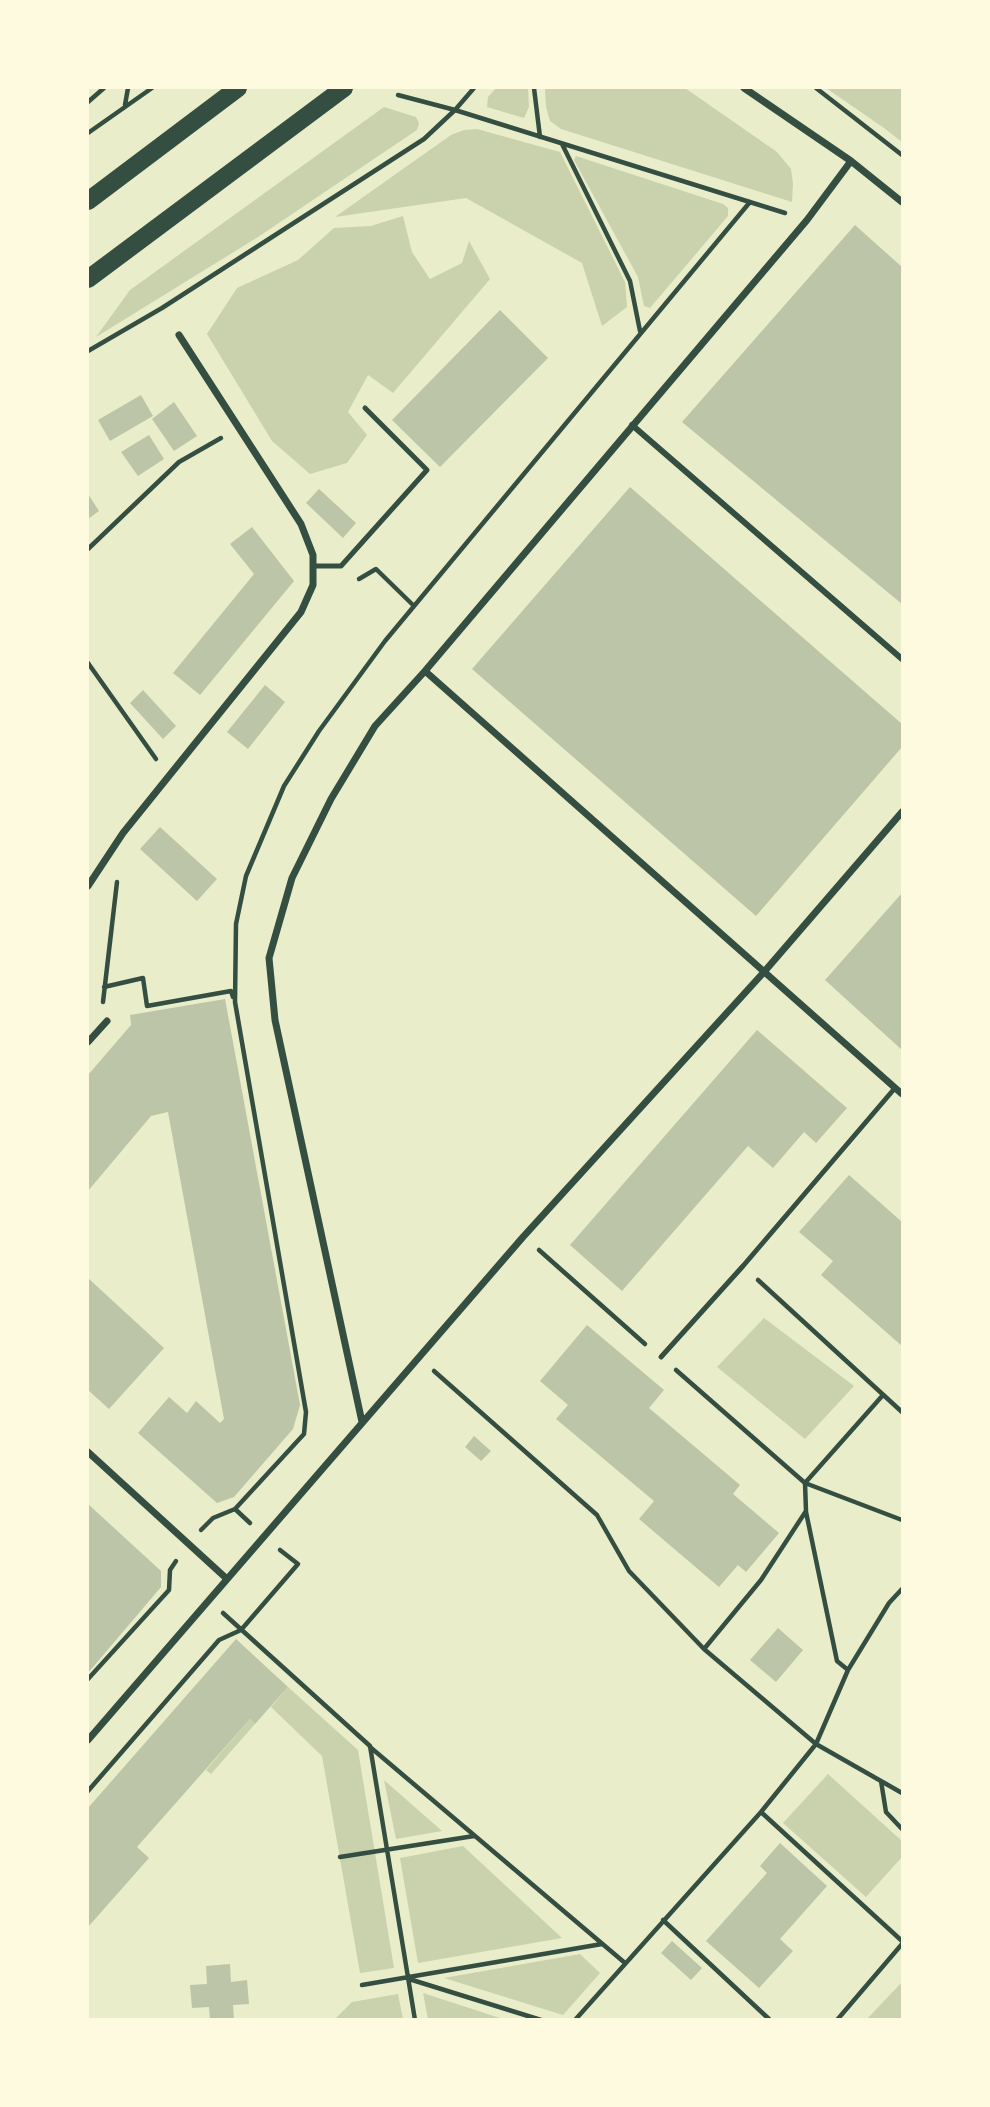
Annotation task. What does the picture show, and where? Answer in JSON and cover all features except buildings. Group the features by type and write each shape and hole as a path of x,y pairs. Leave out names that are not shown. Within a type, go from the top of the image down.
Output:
{"main road":[{"path":"88,201 238,88"},
{"path":"88,279 344,88"}],"street":[{"path":"744,88 851,161 902,202"},
{"path":"362,1422 275,1020 270,958 292,878 331,799 375,726 425,671 807,220 851,161"},
{"path":"88,886 123,833 301,612 313,585 313,555 301,524 179,335"},
{"path":"632,425 902,659"},
{"path":"425,671 902,1094"},
{"path":"88,1740 523,1237 764,972 902,812"},
{"path":"88,1042 107,1021"},
{"path":"88,1452 227,1579"}],"lane":[{"path":"313,566 341,566 427,470 365,408"},
{"path":"661,1357 743,1266 895,1088"}],"path":[{"path":"88,102 104,88"},
{"path":"124,106 128,88"},
{"path":"88,133 152,88"},
{"path":"88,351 162,307 424,139 474,88"},
{"path":"534,88 540,137"},
{"path":"816,88 902,155"},
{"path":"398,95 455,110 807,220"},
{"path":"562,144 631,281 640,331"},
{"path":"235,1002 236,925 246,876 284,786 319,731 414,606 750,202"},
{"path":"162,307 166,314"},
{"path":"88,549 179,462 228,434"},
{"path":"313,585 340,590 376,569 414,606"},
{"path":"88,663 168,776"},
{"path":"103,1000 123,833"},
{"path":"88,1679 169,1590 170,1570 188,1543 213,1518 235,1509 304,1434 306,1412 231,991 147,1006 143,978 103,987"},
{"path":"523,1237 805,1483 902,1520"},
{"path":"743,1266 902,1412"},
{"path":"420,1358 597,1515 629,1571 704,1649 816,1744 902,1793"},
{"path":"848,1670 836,1661 806,1511 805,1483 883,1395"},
{"path":"88,1791 219,1640 241,1630 298,1564 235,1509"},
{"path":"704,1649 761,1580 806,1511"},
{"path":"575,2020 761,1812 816,1744 848,1670 889,1603 902,1589"},
{"path":"209,1601 370,1746 625,1963"},
{"path":"370,1746 415,2020"},
{"path":"881,1780 886,1812 902,1829"},
{"path":"761,1812 902,1942 836,2020"},
{"path":"340,1857 475,1836"},
{"path":"663,1920 769,2020"},
{"path":"362,1985 603,1944"},
{"path":"408,1979 541,2020"}],"green space":[{"path":"496,88 528,88 529,107 524,118 487,107 488,97"},
{"path":"545,88 685,88 777,152 791,169 792,202 561,129 550,121"},
{"path":"826,88 902,88 902,142 884,128"},
{"path":"384,107 416,117 419,123 417,130 258,237 96,337 130,290"},
{"path":"477,129 560,152 625,282 627,307 602,326 582,263 466,198 335,217 451,135"},
{"path":"576,156 723,204 728,208 728,216 650,308 644,306 638,277 574,160"},
{"path":"403,216 412,252 430,279 462,263 469,241 490,279 393,393 368,375 348,412 367,435 347,463 310,474 272,441 207,334 237,288 298,260 334,228 371,226"},
{"path":"764,1318 854,1386 805,1439 717,1367"},
{"path":"288,1687 358,1750 394,1968 360,1973 322,1756 271,1707"},
{"path":"250,1719 255,1724 211,1774 206,1770"},
{"path":"828,1774 902,1841 902,1857 866,1897 783,1823"},
{"path":"384,1780 442,1831 396,1839"},
{"path":"463,1846 562,1938 418,1963 400,1858"},
{"path":"580,1954 600,1973 563,2015 444,1978"},
{"path":"902,1982 902,2019 867,2019"},
{"path":"423,1993 503,2019 428,2019"},
{"path":"398,1994 403,2019 335,2019 352,2002"}]}
